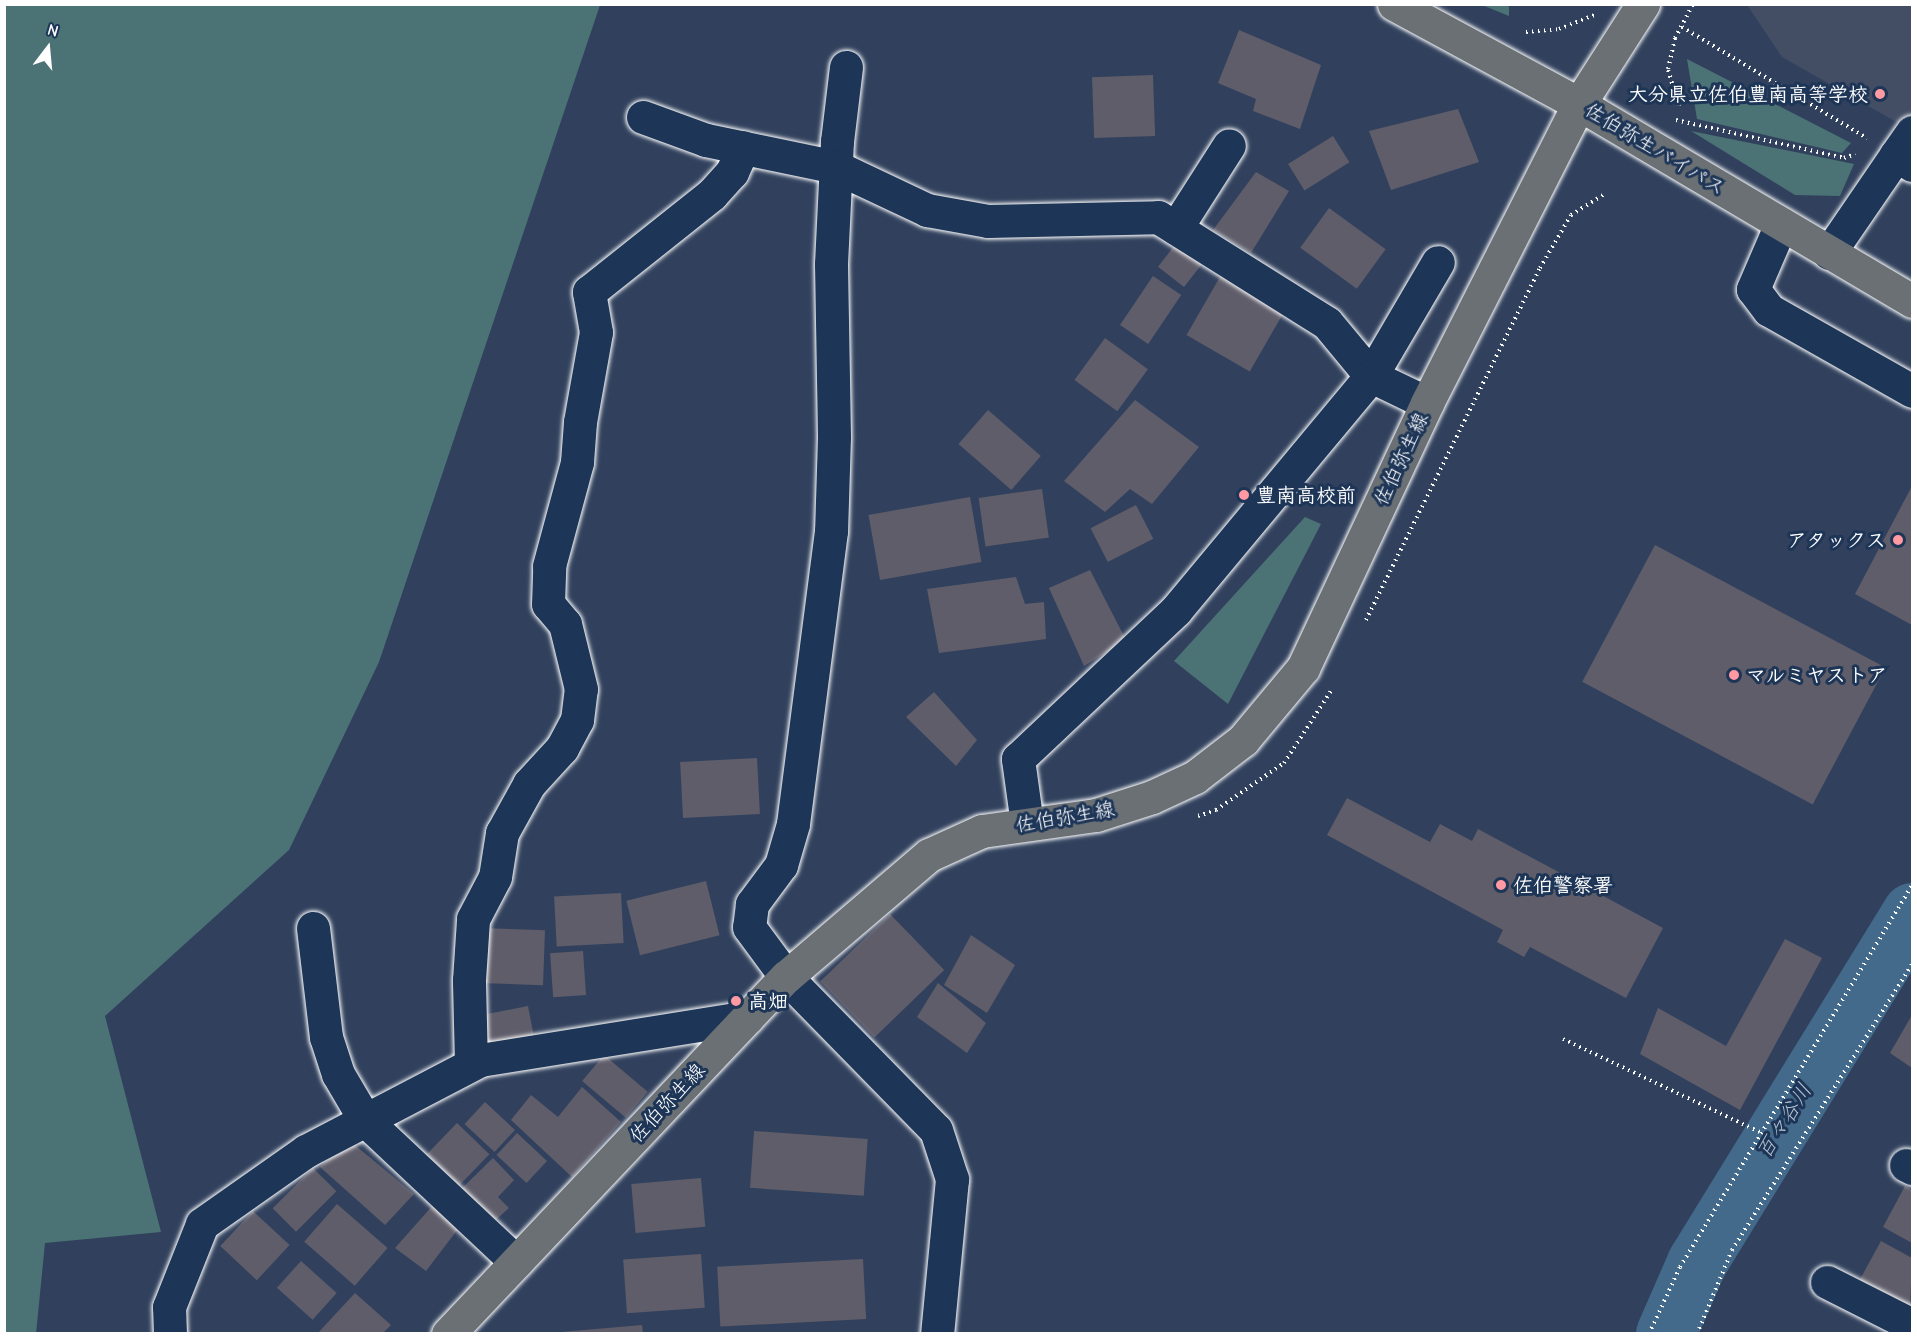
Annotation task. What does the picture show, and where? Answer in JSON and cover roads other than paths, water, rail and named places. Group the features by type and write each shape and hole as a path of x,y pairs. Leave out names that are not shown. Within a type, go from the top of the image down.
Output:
{"main road":[{"name":"佐伯弥生バイパス","path":"1394,4 1579,104 1912,302"},
{"name":"佐伯弥生線","path":"448,1334 786,977 929,855 982,831 1096,815 1152,797 1195,777 1243,740 1303,668 1427,403 1579,104 1643,4"}],"street":[{"path":"846,67 836,166 831,264 834,437 831,531 793,824 781,865 752,904 749,927 786,977 936,1130 952,1179 937,1334"},
{"path":"643,117 706,140 836,166 927,210 947,214 988,221 1158,217 1327,323 1371,376 1427,403"},
{"path":"1176,228 1229,145"},
{"path":"471,1064 469,980 473,919 495,877 502,833 529,784 562,748 577,720 581,688 565,624 548,604 549,566 577,462 580,422 596,332 589,292 712,194 732,172 743,147"},
{"path":"1829,253 1900,150"},
{"path":"1781,224 1753,289 1769,310 1912,391"},
{"path":"1027,824 1018,759 1176,610 1371,376 1438,262"},
{"path":"312,928 326,1037 338,1074 365,1120 516,1262"},
{"path":"170,1334 169,1307 202,1224 306,1151 471,1064 748,1017"},
{"path":"1827,1282 1912,1325"}],"waterway":[{"name":"百々谷川","path":"1666,1334 1697,1263 1912,913"}],"place":[{"name":"大分県立佐伯豊南高等学校","path":"1880,94"},
{"name":"豊南高校前","path":"1244,495"},
{"name":"アタックス","path":"1898,540"},
{"name":"マルミヤストア","path":"1734,675"},
{"name":"佐伯警察署","path":"1501,885"},
{"name":"高畑","path":"736,1001"}]}
